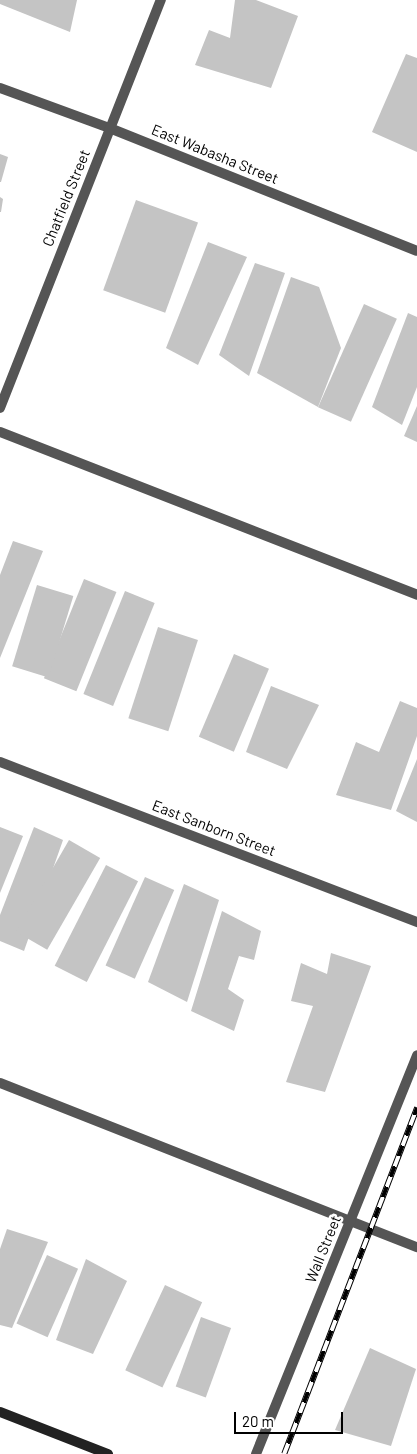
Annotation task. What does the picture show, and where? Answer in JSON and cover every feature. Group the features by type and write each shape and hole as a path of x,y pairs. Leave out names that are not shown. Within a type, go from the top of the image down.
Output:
{"street":[{"name":"Chatfield Street","path":"0,408 162,0"},
{"name":"East Wabasha Street","path":"0,88 112,129 417,251"},
{"path":"0,432 417,595"},
{"name":"East Sanborn Street","path":"0,762 417,922"},
{"name":"Wall Street","path":"256,1454 417,1055"},
{"path":"0,1083 417,1247"},
{"path":"0,1412 108,1454"}],"building":[{"path":"0,0 77,0 70,32 0,4"},
{"path":"235,0 256,0 298,16 271,88 195,65 209,30 230,38"},
{"path":"406,54 417,58 417,152 372,132"},
{"path":"0,154 8,157 1,182 0,182"},
{"path":"0,197 3,199 1,212 0,212"},
{"path":"136,200 198,223 165,313 103,290"},
{"path":"208,242 247,257 198,365 166,348"},
{"path":"255,263 285,273 249,376 219,355"},
{"path":"291,277 319,287 341,348 318,407 257,373"},
{"path":"364,304 397,319 351,422 318,407"},
{"path":"408,313 417,317 417,387 402,425 372,407"},
{"path":"417,406 417,442 404,436"},
{"path":"13,541 43,551 0,658 0,575"},
{"path":"84,579 116,592 76,691 44,678"},
{"path":"37,585 73,596 48,677 12,666"},
{"path":"125,591 155,603 113,706 83,694"},
{"path":"158,627 198,640 168,731 128,718"},
{"path":"234,654 269,669 234,752 199,737"},
{"path":"271,686 319,705 287,769 246,752"},
{"path":"400,701 417,708 417,736 391,810 336,795 356,742 379,752"},
{"path":"417,759 417,822 396,811"},
{"path":"0,827 23,836 0,893"},
{"path":"34,827 63,840 24,951 0,941 0,915"},
{"path":"69,840 100,858 47,950 16,932"},
{"path":"106,865 138,881 87,982 55,966"},
{"path":"145,877 174,890 135,979 106,966"},
{"path":"184,884 219,900 187,1002 148,982"},
{"path":"222,911 261,931 254,960 239,956 228,989 244,1000 234,1031 191,1011"},
{"path":"331,953 371,966 325,1092 286,1082 313,1006 291,1001 301,963 327,974"},
{"path":"7,1229 48,1242 12,1328 0,1325 0,1249"},
{"path":"47,1255 78,1269 48,1337 16,1324"},
{"path":"86,1259 127,1281 93,1354 56,1340"},
{"path":"165,1285 202,1302 162,1388 125,1370"},
{"path":"201,1317 231,1328 206,1397 176,1387"},
{"path":"370,1348 416,1369 391,1446 335,1430"}],"railway":[{"path":"284,1454 417,1108"}]}
